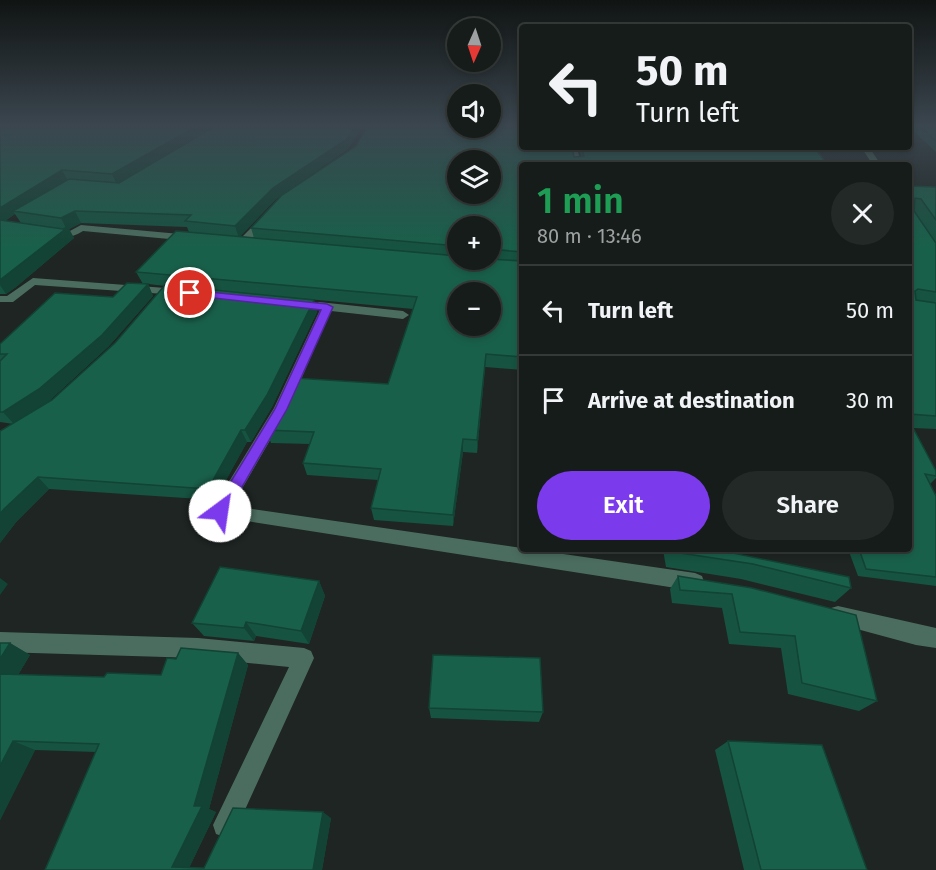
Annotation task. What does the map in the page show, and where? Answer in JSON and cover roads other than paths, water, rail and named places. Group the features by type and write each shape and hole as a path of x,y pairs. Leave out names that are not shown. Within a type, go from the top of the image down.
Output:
{"street":[{"path":"242,243 273,211"},
{"path":"38,231 70,236 81,228 207,240"},
{"path":"230,242 254,244"},
{"path":"0,299 9,300 33,281 190,293"},
{"path":"153,308 167,291"},
{"path":"305,305 403,315"},
{"path":"327,307 281,409 220,511 547,558 706,584"},
{"path":"818,610 936,638"},
{"path":"0,642 198,648 304,658 218,840"}]}
